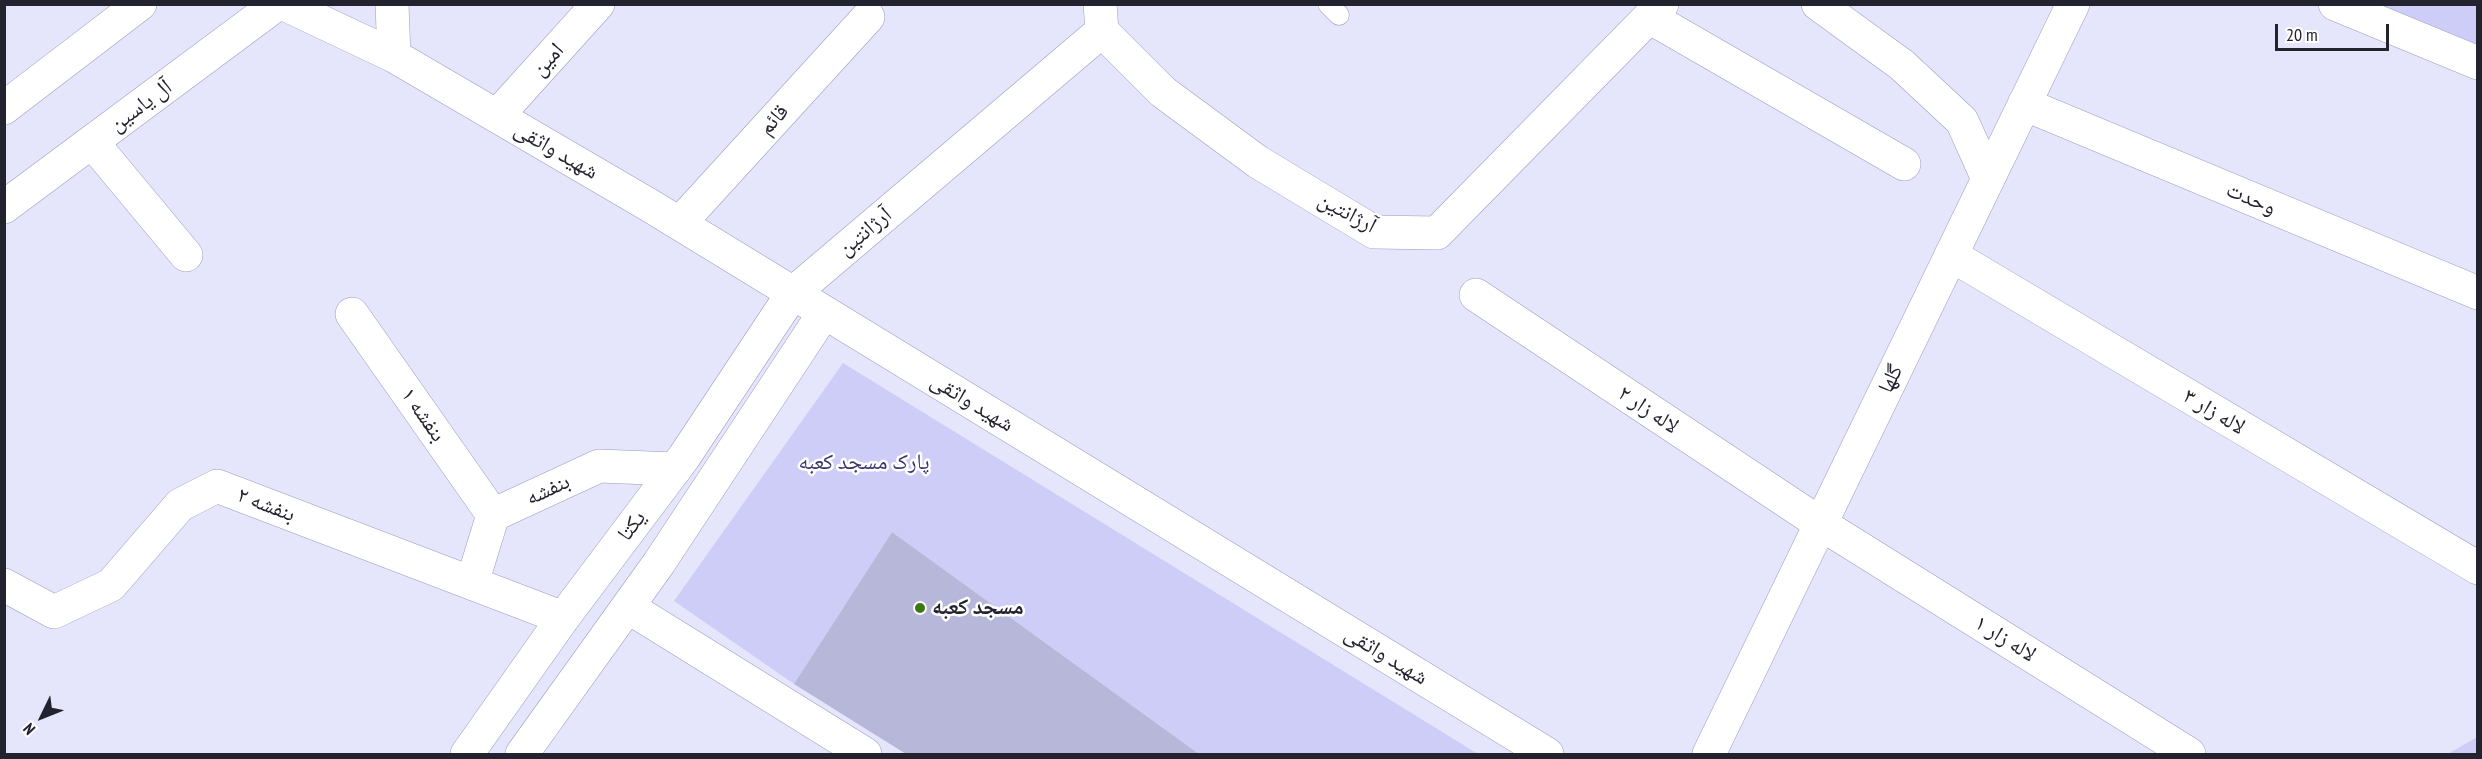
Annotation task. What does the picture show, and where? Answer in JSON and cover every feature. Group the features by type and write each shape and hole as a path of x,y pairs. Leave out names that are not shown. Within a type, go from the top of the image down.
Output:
{"street":[{"path":"4,108 140,4"},
{"name":"آل یاسین","path":"4,207 277,4"},
{"name":"شهید واثقی","path":"284,4 394,56 681,223 792,294 1547,754"},
{"path":"392,4 394,56"},
{"name":"امین","path":"497,116 598,4"},
{"path":"1818,4 1902,65 1962,121 1988,179"},
{"name":"گلها","path":"1709,754 2073,4"},
{"path":"2335,4 2478,63"},
{"path":"1657,11 1904,164"},
{"name":"آرژانتین","path":"792,294 1101,18 1163,92 1267,167 1374,232 1437,233 1504,162 1657,11"},
{"name":"قائم","path":"681,223 868,17"},
{"name":"وحدت","path":"2024,104 2478,293"},
{"path":"92,142 186,255"},
{"name":"لاله زار ۳","path":"1952,255 2478,568"},
{"name":"یکتا","path":"467,754 563,618 680,463 792,294"},
{"name":"لاله زار ۲","path":"1476,295 1821,524"},
{"name":"یکتا","path":"522,754 628,607 824,313"},
{"name":"بنفشه ۱","path":"352,314 493,515"},
{"path":"680,463 715,478"},
{"name":"بنفشه","path":"493,515 599,466 680,463"},
{"name":"بنفشه ۲","path":"4,585 54,612 111,585 180,505 217,486 563,618"},
{"path":"472,584 493,515"},
{"name":"لاله زار ۱","path":"1821,524 2190,754"},
{"path":"628,607 865,754"}],"green space":[{"path":"2363,5 2477,5 2477,51"},
{"name":"پارک مسجد کعبه","path":"843,363 1478,754 1199,754 892,532 794,684 674,601"},
{"path":"2477,737 2477,754 2448,754"}],"building":[{"name":"مسجد کعبه","path":"892,532 1199,754 906,754 794,684"}],"place":[{"name":"مسجد کعبه","path":"920,608"}]}
